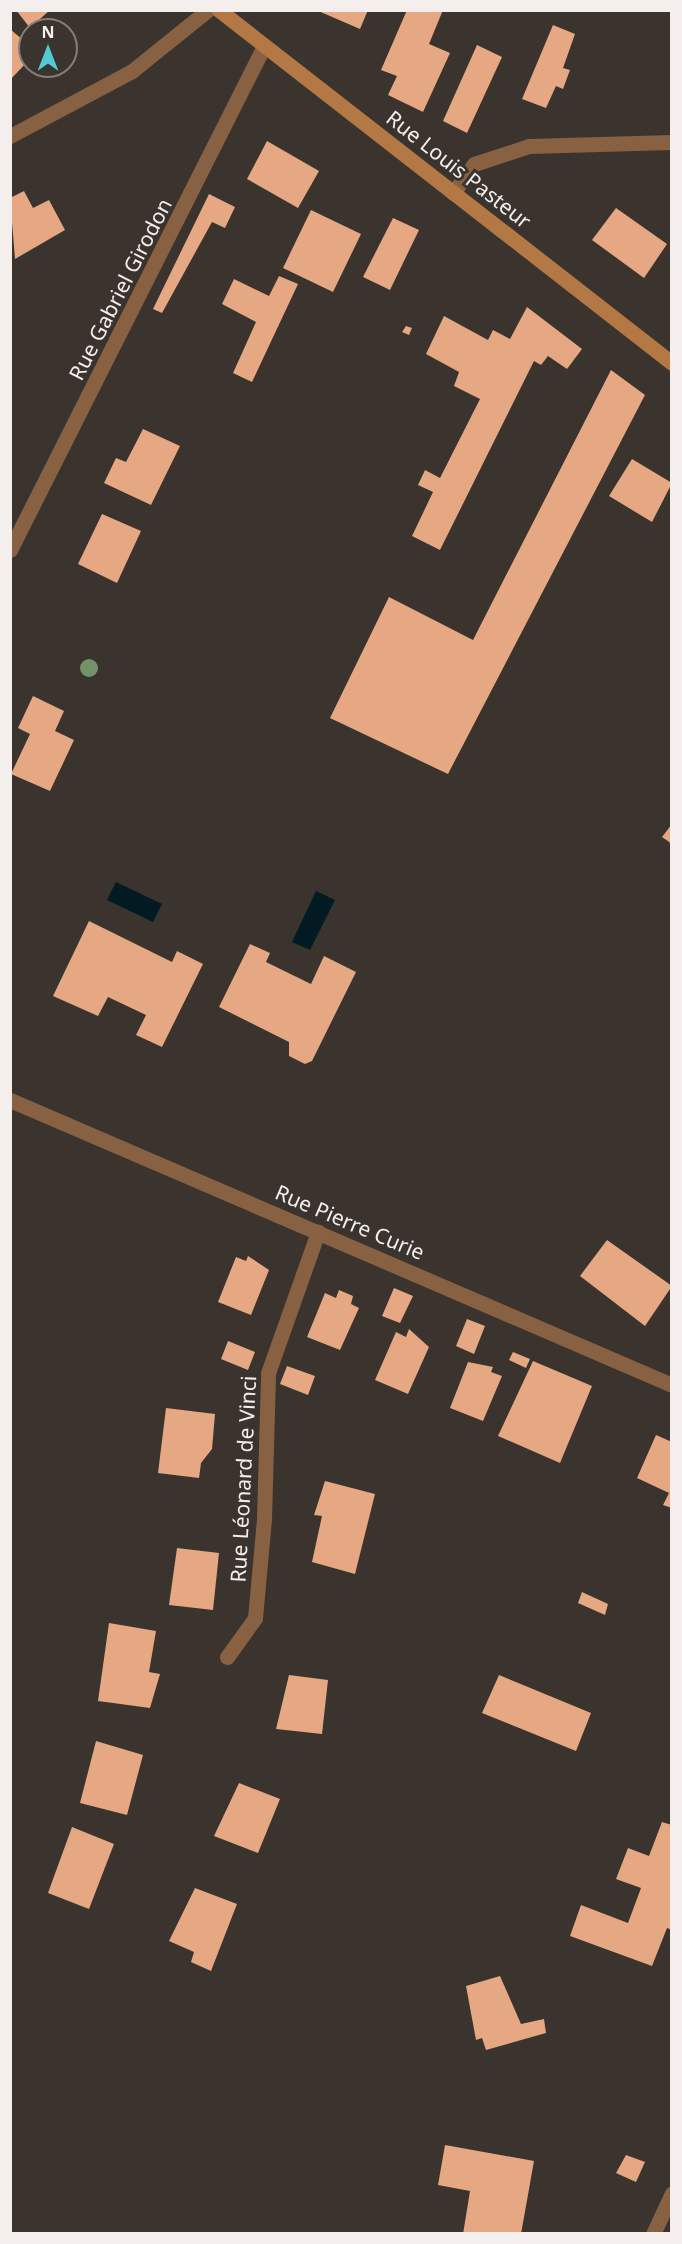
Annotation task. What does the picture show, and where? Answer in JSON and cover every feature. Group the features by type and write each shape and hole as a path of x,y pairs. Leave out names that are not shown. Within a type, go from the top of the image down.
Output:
{"main road":[{"name":"Rue Louis Pasteur","path":"219,10 672,363"}],"street":[{"path":"10,136 132,71 208,10"},
{"name":"Rue Gabriel Girodon","path":"10,549 264,46"},
{"path":"453,193 474,164 529,146 672,142"},
{"name":"Rue Pierre Curie","path":"10,1100 672,1385"},
{"name":"Rue Léonard de Vinci","path":"227,1657 255,1618 264,1519 268,1373 318,1232"},
{"path":"653,2234 672,2193"}],"water":[{"path":"116,882 162,904 153,922 107,900"},
{"path":"316,891 335,900 310,950 292,942"}],"building":[{"path":"16,10 50,10 41,18 22,18"},
{"path":"316,10 368,10 360,29"},
{"path":"407,10 443,10 429,44 450,53 423,112 388,95 397,76 381,70"},
{"path":"553,25 575,34 563,68 570,70 563,89 556,86 546,108 522,99"},
{"path":"10,29 18,36 18,72 10,80"},
{"path":"477,45 502,57 467,133 443,121"},
{"path":"267,141 319,171 298,208 247,179"},
{"path":"24,191 33,208 49,200 65,230 15,259 10,198"},
{"path":"209,194 235,207 225,228 212,222 162,313 153,309"},
{"path":"616,208 667,244 644,278 592,240"},
{"path":"311,210 361,234 333,292 283,268"},
{"path":"393,218 419,230 390,290 363,277"},
{"path":"279,276 298,284 252,382 233,373 256,322 222,304 234,279 269,296"},
{"path":"527,307 582,349 567,369 548,356 541,365 534,361 440,550 412,536 433,492 418,485 425,470 440,478 480,399 454,386 459,372 426,354 444,316 488,340 493,330 510,339"},
{"path":"406,326 412,328 409,335 402,332"},
{"path":"611,370 645,395 448,774 330,718 389,597 473,640"},
{"path":"143,429 180,446 151,505 104,483 116,458 126,462"},
{"path":"632,459 672,483 652,522 609,496"},
{"path":"102,514 141,531 117,583 78,564"},
{"path":"33,696 64,711 55,731 74,740 50,791 11,774 30,734 18,728"},
{"path":"672,824 672,844 662,837"},
{"path":"89,921 172,962 177,951 203,964 162,1047 136,1035 146,1015 108,997 98,1016 53,996"},
{"path":"250,944 270,953 266,962 311,984 324,956 356,972 312,1061 305,1064 289,1056 289,1042 219,1007"},
{"path":"607,1240 672,1286 645,1326 580,1276"},
{"path":"248,1256 269,1270 251,1315 218,1302 236,1257 246,1261"},
{"path":"394,1288 413,1296 400,1323 382,1316"},
{"path":"339,1290 353,1296 351,1304 359,1308 340,1350 307,1337 325,1293 336,1298"},
{"path":"467,1319 485,1326 474,1354 456,1346"},
{"path":"409,1329 429,1347 408,1394 375,1380 396,1332 406,1337"},
{"path":"228,1341 255,1352 248,1370 221,1359"},
{"path":"513,1352 530,1359 526,1368 509,1360"},
{"path":"533,1361 592,1386 560,1463 498,1436"},
{"path":"468,1362 493,1367 491,1372 502,1376 483,1421 450,1408"},
{"path":"287,1366 315,1376 308,1395 280,1384"},
{"path":"166,1408 215,1414 212,1449 201,1463 199,1478 158,1473"},
{"path":"656,1435 672,1442 672,1508 663,1505 669,1493 637,1478"},
{"path":"325,1481 375,1494 355,1574 312,1562 322,1516 314,1515"},
{"path":"177,1548 219,1553 213,1610 169,1605"},
{"path":"582,1592 608,1604 605,1615 578,1603"},
{"path":"109,1623 156,1631 149,1672 160,1674 150,1708 98,1701"},
{"path":"289,1675 328,1680 322,1734 276,1729"},
{"path":"499,1675 591,1713 576,1751 482,1713"},
{"path":"96,1741 143,1755 127,1815 80,1803"},
{"path":"239,1783 280,1799 258,1853 214,1836"},
{"path":"662,1822 672,1825 672,1930 667,1928 652,1966 570,1936 581,1905 628,1923 641,1888 616,1879 628,1848 649,1856"},
{"path":"72,1827 114,1844 89,1909 48,1893"},
{"path":"195,1888 237,1904 211,1971 191,1962 194,1952 169,1941"},
{"path":"500,1976 521,2024 544,2019 546,2033 486,2050 482,2038 476,2040 466,1986"},
{"path":"445,2145 534,2161 521,2234 463,2234 470,2191 438,2185"},
{"path":"626,2155 645,2162 636,2182 616,2173"}]}
